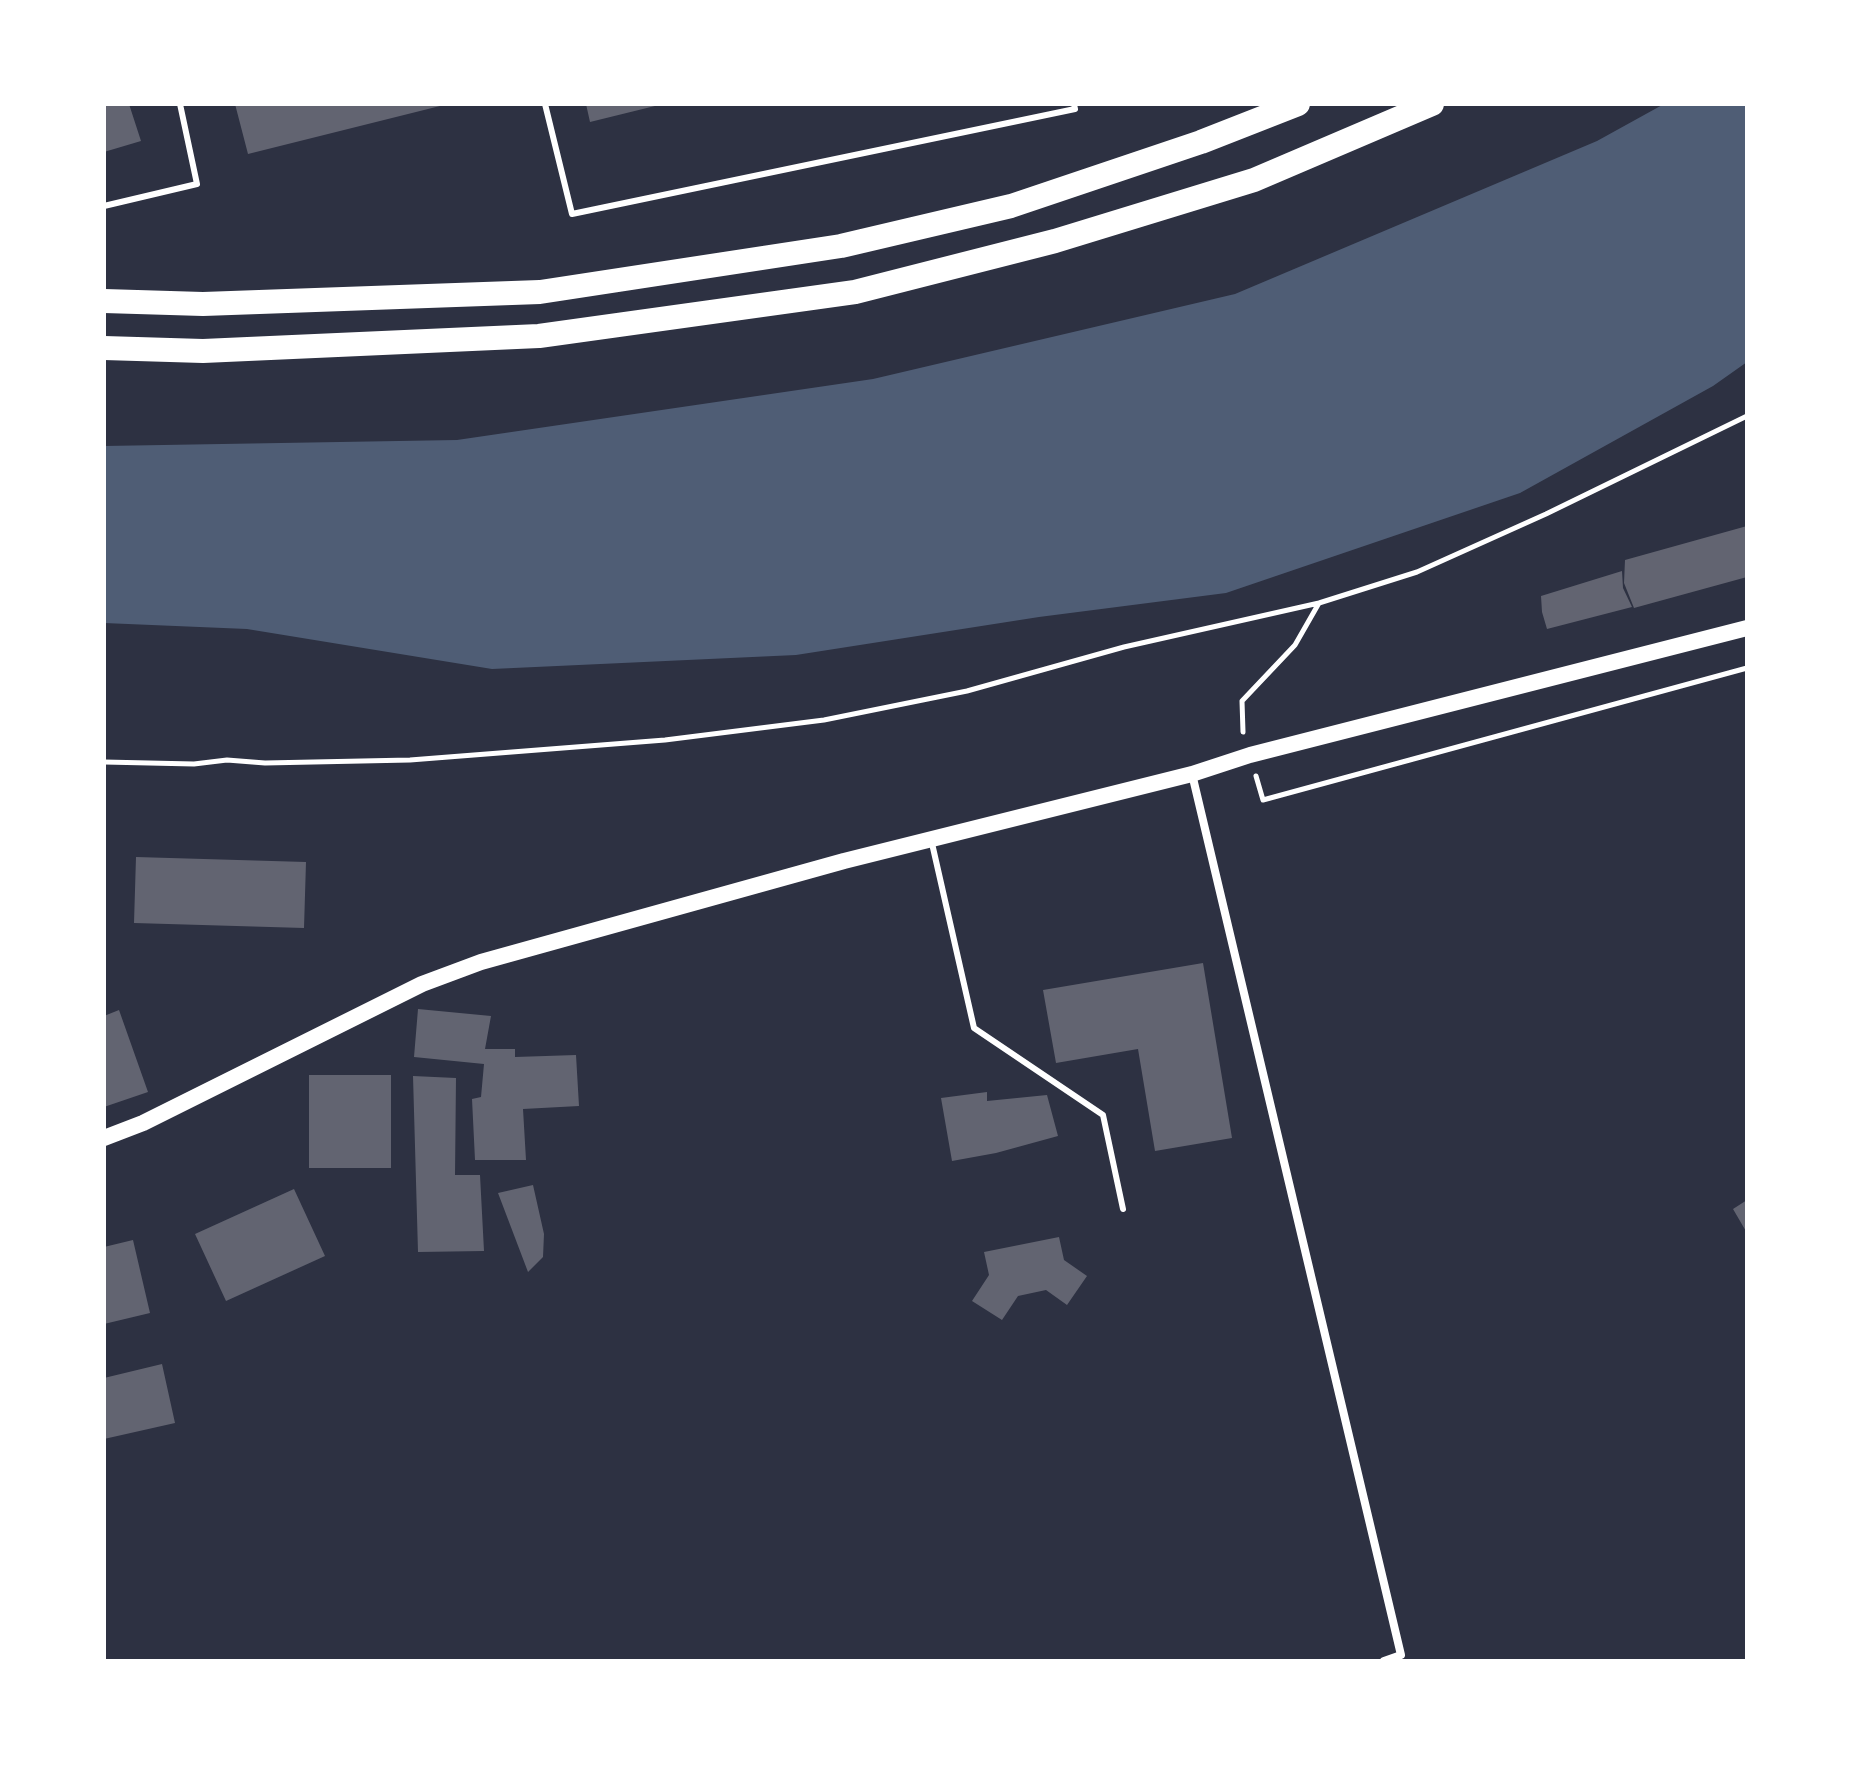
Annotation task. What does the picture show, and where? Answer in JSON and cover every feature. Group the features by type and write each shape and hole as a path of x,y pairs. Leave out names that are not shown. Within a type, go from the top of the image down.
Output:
{"highway":[{"path":"104,301 203,304 540,292 841,246 1011,206 1201,142 1298,104"},
{"path":"104,348 203,351 539,336 855,292 1055,241 1254,180 1432,104"}],"main road":[{"path":"104,1138 143,1123 422,984 481,962 931,839 1192,774 1250,755 1747,628"}],"street":[{"path":"1192,774 1401,1655 1384,1661"}],"lane":[{"path":"104,206 197,184 180,104"},
{"path":"545,104 572,214 1075,109 1074,104"},
{"path":"931,839 974,1028 1103,1115 1123,1209"}],"path":[{"path":"104,762 194,764 227,760 265,763 410,760 665,740 824,720 967,691 1124,647 1319,603 1417,572 1546,514 1747,416"}],"water":[{"path":"1664,104 1747,104 1747,362 1713,386 1520,493 1226,593 1039,617 796,655 492,669 247,629 104,623 104,446 457,440 873,379 1235,294 1597,141"}],"building":[{"path":"104,104 129,104 141,141 104,152"},
{"path":"235,104 443,104 444,105 248,154"},
{"path":"586,104 658,104 659,105 590,122"},
{"path":"1747,526 1747,577 1634,608 1624,583 1625,560"},
{"path":"1622,571 1623,588 1632,607 1547,629 1541,596"},
{"path":"136,857 306,862 304,928 134,923"},
{"path":"1203,963 1232,1138 1155,1151 1138,1049 1056,1063 1043,990"},
{"path":"418,1009 491,1016 485,1049 515,1049 515,1057 576,1055 579,1106 523,1109 526,1160 475,1160 472,1099 481,1097 484,1064 414,1057"},
{"path":"119,1010 148,1092 104,1107 104,1016"},
{"path":"309,1075 391,1075 391,1168 309,1168"},
{"path":"413,1076 456,1078 455,1175 480,1175 484,1251 418,1252"},
{"path":"987,1092 987,1101 1047,1095 1058,1136 952,1161 941,1098"},
{"path":"533,1185 544,1234 543,1257 528,1272 498,1193"},
{"path":"294,1189 325,1256 226,1301 195,1234"},
{"path":"1747,1200 1747,1233 1733,1209"},
{"path":"1059,1237 1064,1260 1087,1276 1067,1305 1046,1290 1018,1296 1002,1320 972,1301 989,1275 984,1252"},
{"path":"133,1240 150,1313 104,1324 104,1247"},
{"path":"162,1364 175,1423 104,1439 104,1378"}]}
